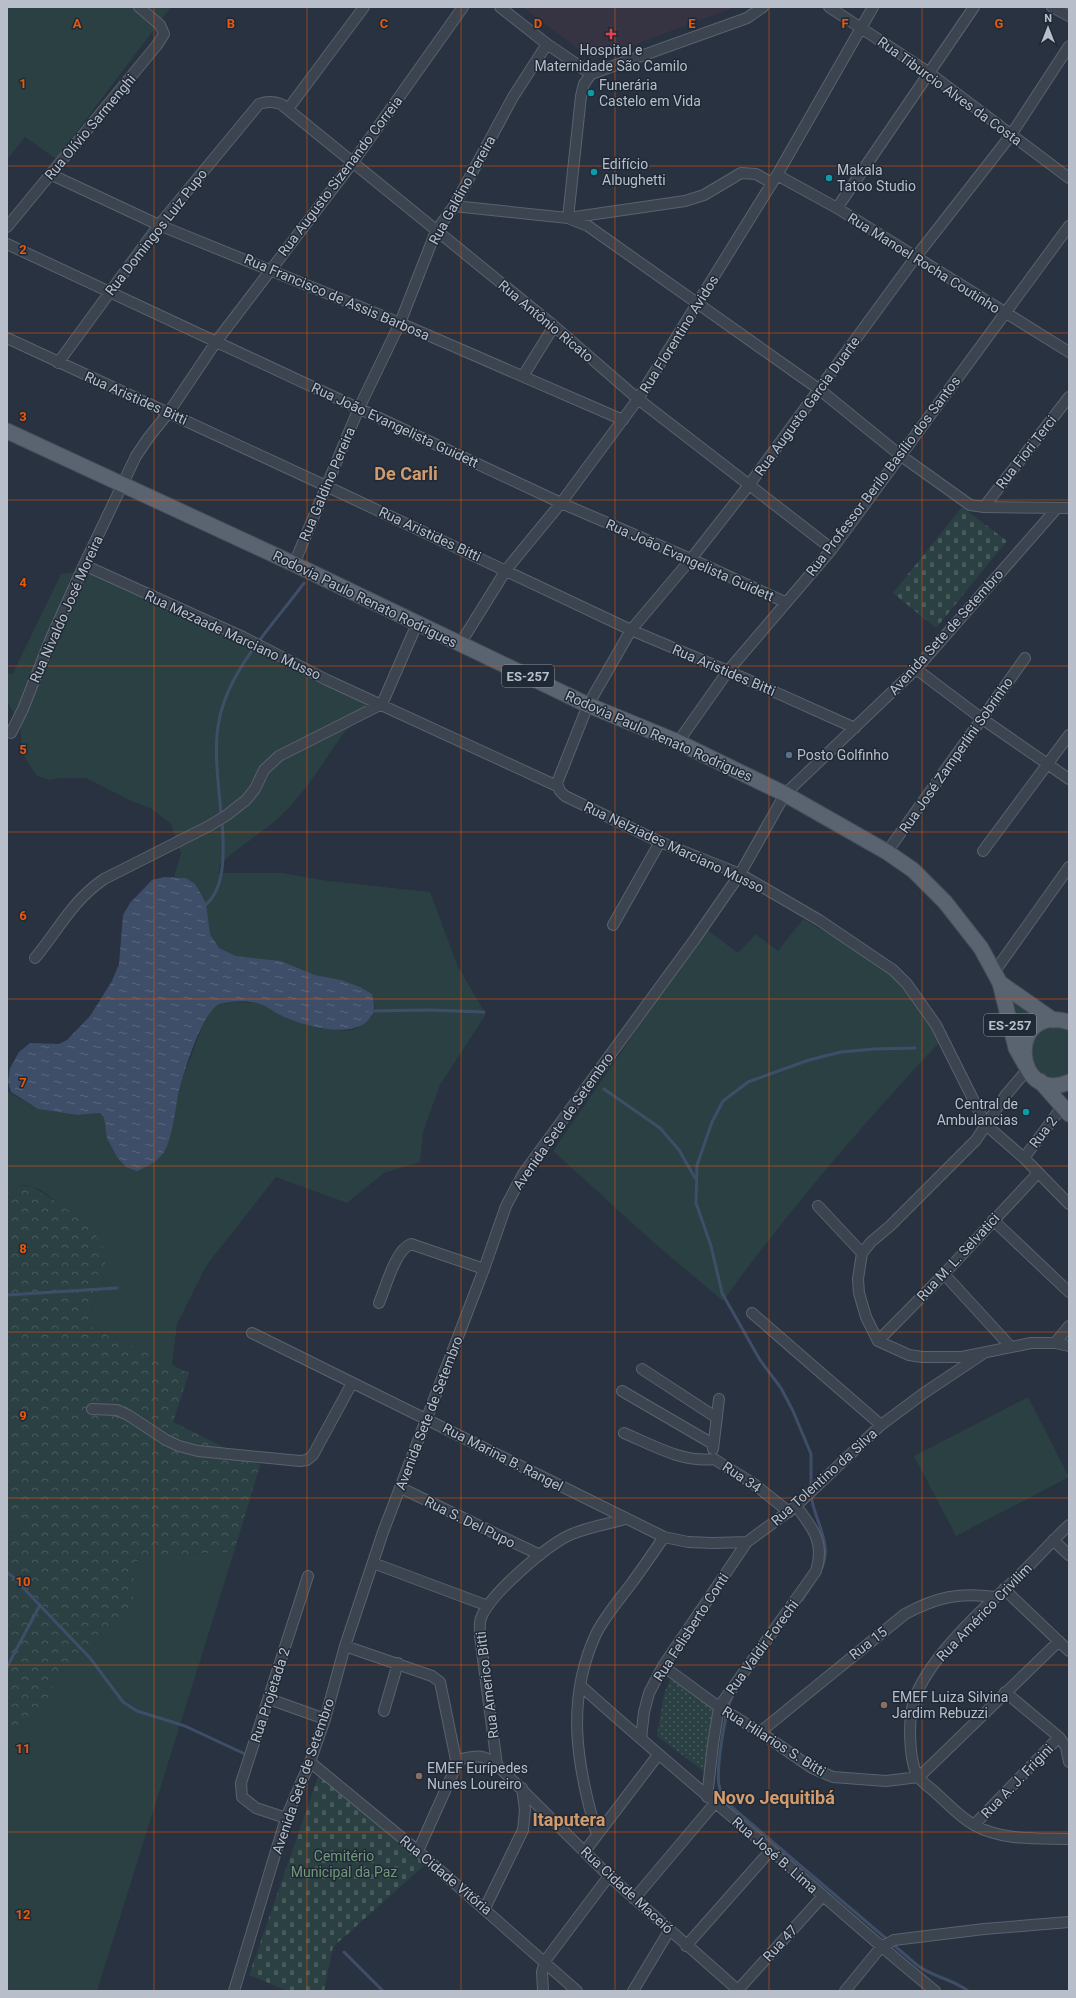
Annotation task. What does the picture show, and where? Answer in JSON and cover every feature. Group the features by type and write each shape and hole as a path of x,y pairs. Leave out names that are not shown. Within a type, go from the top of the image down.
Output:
{"main road":[{"name":"Rodovia Paulo Renato Rodrigues","path":"7,431 294,564 417,624 588,704 678,742 785,794 887,852 913,870 945,902 968,930 997,977"},
{"name":"ES-257","path":"997,977 1063,1020"},
{"name":"ES-257","path":"997,977 1016,1048 1026,1067"},
{"path":"1063,1020 1040,1023 1030,1032 1023,1051 1026,1067 1066,1110"},
{"path":"1040,1081 1053,1085 1069,1082"}],"street":[{"name":"Rua Olívio Sarmenghi","path":"7,227 157,45 164,34 160,25 139,7"},
{"path":"288,109 364,7"},
{"name":"Rua Augusto Sizenando Correia","path":"123,484 136,456 169,412 216,342 353,162 463,7"},
{"path":"500,7 547,44 590,74"},
{"path":"568,218 581,96 584,84 590,74 747,18 763,7"},
{"name":"Rua Tiburcio Alves da Costa","path":"829,7 862,27 928,72 1069,178"},
{"name":"Rua Florentino Avidos","path":"460,644 506,570 561,502 638,399 698,305 775,179 874,7"},
{"path":"837,208 928,72 974,7"},
{"path":"1052,7 1069,16"},
{"name":"Rua Galdino Pereira","path":"294,564 359,408 400,322 436,231 454,206 513,97 547,44"},
{"name":"Rua Augusto Garcia Duarte","path":"557,786 588,704 631,630 691,559 749,485 820,390 915,258 1011,135 1069,46"},
{"name":"Rua Antônio Ricato","path":"259,104 275,102 288,109 554,326 638,399 832,549"},
{"name":"Rua Domingos Luiz Pupo","path":"58,363 159,225 259,104"},
{"name":"Rua Manoel Rocha Coutinho","path":"568,218 685,201 704,195 741,173 756,174 775,179 837,208 915,258 1069,352"},
{"name":"Rua Francisco de Assis Barbosa","path":"50,174 159,225 400,322 623,420"},
{"path":"454,206 568,218 588,226 820,390 900,455 970,505 984,507 1069,508"},
{"name":"Rua Professor Berilo Basílio dos Santos","path":"678,742 728,671 785,602 832,549 1069,226"},
{"name":"Rua João Evangelista Guidett","path":"7,244 561,502 785,602"},
{"path":"523,376 554,326"},
{"name":"Rua Aristides Bitti","path":"7,338 58,363 169,412 631,630 728,671 855,728"},
{"name":"Rua Fiori Terci","path":"984,507 1069,397"},
{"name":"Rua Nivaldo José Moreira","path":"10,733 23,709 51,638 84,565 123,484"},
{"name":"Avenida Sete de Setembro","path":"234,1991 286,1818 310,1762 325,1719 345,1646 373,1563 484,1269 506,1206 523,1174 691,945 740,874 785,794 916,669 1057,508"},
{"name":"Rua Mezaade Marciano Musso","path":"84,565 243,637 327,680 382,704 557,786"},
{"path":"35,958 71,908 88,890 104,879 227,815 246,800 255,789 264,770 279,756 382,704 417,624"},
{"name":"Rua José Zamperlini Sobrinho","path":"887,852 1025,658"},
{"path":"916,669 981,718 1069,779"},
{"path":"983,852 1069,735"},
{"name":"Rua Nelziades Marciano Musso","path":"557,786 565,796 660,842 740,874 854,942 893,970 907,984 936,1024 986,1125"},
{"path":"612,925 660,842"},
{"path":"997,977 1069,867"},
{"path":"1026,1067 976,1140 890,1226 871,1242 862,1253 858,1279 860,1293 866,1317 873,1334 878,1341 895,1350 909,1355 922,1357 962,1356 1031,1343 1055,1342 1069,1346"},
{"name":"Rua 2","path":"1024,1158 1066,1110"},
{"path":"986,1125 1024,1158 1069,1204"},
{"name":"Rua M. L. Selvatici","path":"878,1341 944,1274 1038,1173"},
{"path":"818,1206 862,1253"},
{"path":"993,1220 1069,1292"},
{"path":"379,1303 399,1254 406,1246 411,1244 484,1269"},
{"path":"944,1274 1010,1346"},
{"path":"752,1314 881,1425"},
{"path":"1055,1342 1069,1326"},
{"name":"Rua Marina B. Rangel","path":"252,1333 625,1519"},
{"name":"Rua Tolentino da Silva","path":"748,1542 761,1534 792,1509 881,1425 924,1392 984,1353"},
{"path":"642,1369 717,1418"},
{"path":"92,1409 117,1410 128,1415 166,1440 179,1446 198,1451 300,1461 307,1460 313,1455 352,1383"},
{"path":"622,1391 713,1444"},
{"path":"714,1459 713,1444 720,1399"},
{"name":"Rua 34","path":"624,1433 663,1450 687,1458 704,1460 714,1459 792,1509"},
{"name":"Rua S. Del Pupo","path":"401,1488 540,1555"},
{"name":"Rua Valdir Forechi","path":"711,1800 712,1744 719,1707 816,1571 820,1556 818,1541 808,1522 792,1509"},
{"path":"625,1519 664,1537 700,1543 748,1542"},
{"name":"Rua Americo Bitti","path":"497,1765 480,1636 481,1618 488,1606 509,1583 540,1555 572,1534 625,1519"},
{"name":"Rua Américo Crivilim","path":"1069,1525 995,1596 938,1659 914,1700 911,1713 913,1761 919,1777 955,1811 974,1825 998,1835 1019,1838 1069,1839"},
{"path":"597,1835 590,1813 577,1738 576,1706 586,1659 597,1633 664,1537"},
{"path":"1053,1540 1069,1554"},
{"name":"Rua Felisberto Conti","path":"641,1739 644,1712 649,1693 663,1666 748,1542"},
{"path":"373,1563 488,1606"},
{"name":"Rua Projetada 2","path":"286,1818 256,1808 242,1797 241,1783 308,1576"},
{"path":"1004,1589 1069,1651"},
{"name":"Rua 15","path":"760,1732 905,1614 928,1601 958,1595 978,1594 995,1596"},
{"path":"919,1777 1059,1641"},
{"path":"345,1646 398,1663 432,1676 440,1682 456,1760 454,1771 418,1851"},
{"path":"384,1711 398,1663"},
{"name":"Rua Hilarios S. Bitti","path":"663,1666 719,1707 760,1732 812,1768 833,1778 886,1781 919,1777"},
{"name":"Rua José B. Lima","path":"581,1686 658,1755 771,1850 881,1947 935,1991"},
{"path":"1005,1692 1059,1737 1066,1747 1069,1762"},
{"path":"269,1699 325,1719"},
{"name":"Rua A. J. Frigini","path":"974,1825 1059,1737"},
{"path":"585,1851 658,1755"},
{"name":"Rua Cidade Maceió","path":"456,1760 481,1756 486,1757 497,1765 522,1788 609,1876 738,1991"},
{"name":"Rua Cidade Vitória","path":"310,1762 485,1908 578,1991"},
{"path":"485,1908 523,1830 525,1810 522,1788"},
{"path":"634,1899 711,1800"},
{"path":"686,1946 771,1850"},
{"path":"542,1986 546,1961 609,1876"},
{"name":"Rua 47","path":"738,1991 823,1896"},
{"path":"845,1991 881,1947 888,1942 899,1939 984,1929 1069,1922"},
{"path":"633,1991 669,1931"}],"shaded area":[{"name":"Hospital e Maternidade São Camilo","path":"522,7 736,7 593,60"}],"green space":[{"path":"7,7 171,7 56,159 25,137 7,160"},
{"path":"962,507 1007,541 936,628 893,593"},
{"path":"84,571 372,702 360,713 340,738 313,778 285,812 220,864 219,873 282,873 328,881 430,892 458,967 486,1014 440,1085 423,1132 420,1162 384,1173 347,1203 276,1177 206,1266 177,1324 172,1365 86,1324 106,1269 78,1226 66,1211 52,1198 38,1189 23,1185 7,1188 7,1091 38,1109 77,1115 100,1113 104,1118 105,1128 165,1150 182,1080 205,1019 212,1009 219,1005 234,1002 256,1003 269,1007 280,1015 344,1031 356,1029 372,1017 375,1008 372,994 360,987 341,980 315,975 281,961 236,956 219,948 210,934 206,903 186,878 174,877 181,853 171,824 150,808 131,801 86,778 60,778 50,780 37,776 22,753 20,724 7,701 7,672 12,675 61,574"},
{"path":"803,919 886,967 948,1033 860,1130 803,1197 723,1301 653,1242 553,1151 706,929 738,953 756,934 778,951"},
{"path":"1013,997 1041,1016 1019,1038 1015,1013 1011,1001"},
{"path":"1044,1027 1069,1027 1069,1077 1062,1079 1047,1078 1031,1063 1031,1040"},
{"path":"15,1185 33,1187 52,1199 88,1225 102,1244 106,1269 86,1324 189,1373 173,1422 260,1465 234,1552 140,1554 134,1567 133,1600 121,1622 73,1663 58,1679 58,1676 41,1712 7,1737 7,1535 29,1524 7,1513 7,1188"},
{"path":"1028,1397 1069,1477 956,1536 914,1456"},
{"path":"7,1513 30,1524 7,1535"},
{"path":"234,1552 97,1991 7,1991 7,1737 41,1712 58,1674 58,1678 106,1635 132,1581 134,1567 140,1554"},
{"path":"671,1676 720,1706 714,1779 657,1736 664,1694"},
{"name":"Cemitério Municipal da Paz","path":"320,1771 427,1863 333,1947 324,1991 288,1991 249,1975"}],"water":[{"path":"164,877 186,878 195,884 206,903 210,934 219,948 236,956 281,961 315,975 341,980 360,987 372,994 374,1010 369,1020 365,1023 356,1027 335,1030 299,1023 256,1003 238,1001 220,1004 213,1009 206,1018 188,1060 180,1087 167,1146 164,1152 155,1161 137,1171 126,1167 117,1157 107,1138 104,1118 100,1113 77,1115 38,1109 11,1092 8,1081 10,1068 19,1052 30,1043 59,1044 67,1040 90,1016 112,981 119,964 123,915 130,903 152,880"}],"waterway":[{"path":"221,815 216,744 219,721 224,702 232,684 254,648 304,583"},
{"path":"203,907 211,899 220,879 223,855 222,821"},
{"path":"370,1011 429,1010 484,1012"},
{"path":"811,1489 811,1454 793,1411 781,1388 760,1360 722,1293 711,1246 696,1203 697,1165 712,1122 723,1101 748,1082 809,1060 841,1052 915,1048"},
{"path":"604,1089 660,1128 679,1150 695,1178"},
{"path":"7,1295 117,1288"},
{"path":"811,1495 825,1543 824,1562 820,1571"},
{"path":"7,1573 12,1576 90,1658 123,1702 137,1711 185,1726 247,1755"},
{"path":"802,1600 815,1580"},
{"path":"7,1667 40,1605"},
{"path":"732,1697 724,1727 718,1777 719,1785 726,1802 917,1965 968,1991"},
{"path":"344,1952 383,1991"}],"place":[{"name":"Hospital e Maternidade São Camilo","path":"611,34"},
{"name":"Funerária Castelo em Vida","path":"591,93"},
{"name":"Edifício Albughetti","path":"594,172"},
{"name":"Makala Tatoo Studio","path":"829,178"},
{"name":"Posto Golfinho","path":"789,755"},
{"name":"Central de Ambulancias","path":"1026,1112"},
{"name":"EMEF Luiza Silvina Jardim Rebuzzi","path":"884,1705"},
{"name":"EMEF Eurípedes Nunes Loureiro","path":"419,1776"}],"district":[{"name":"De Carli","path":"406,473"},
{"name":"Novo Jequitibá","path":"774,1797"},
{"name":"Itaputera","path":"569,1819"}]}
